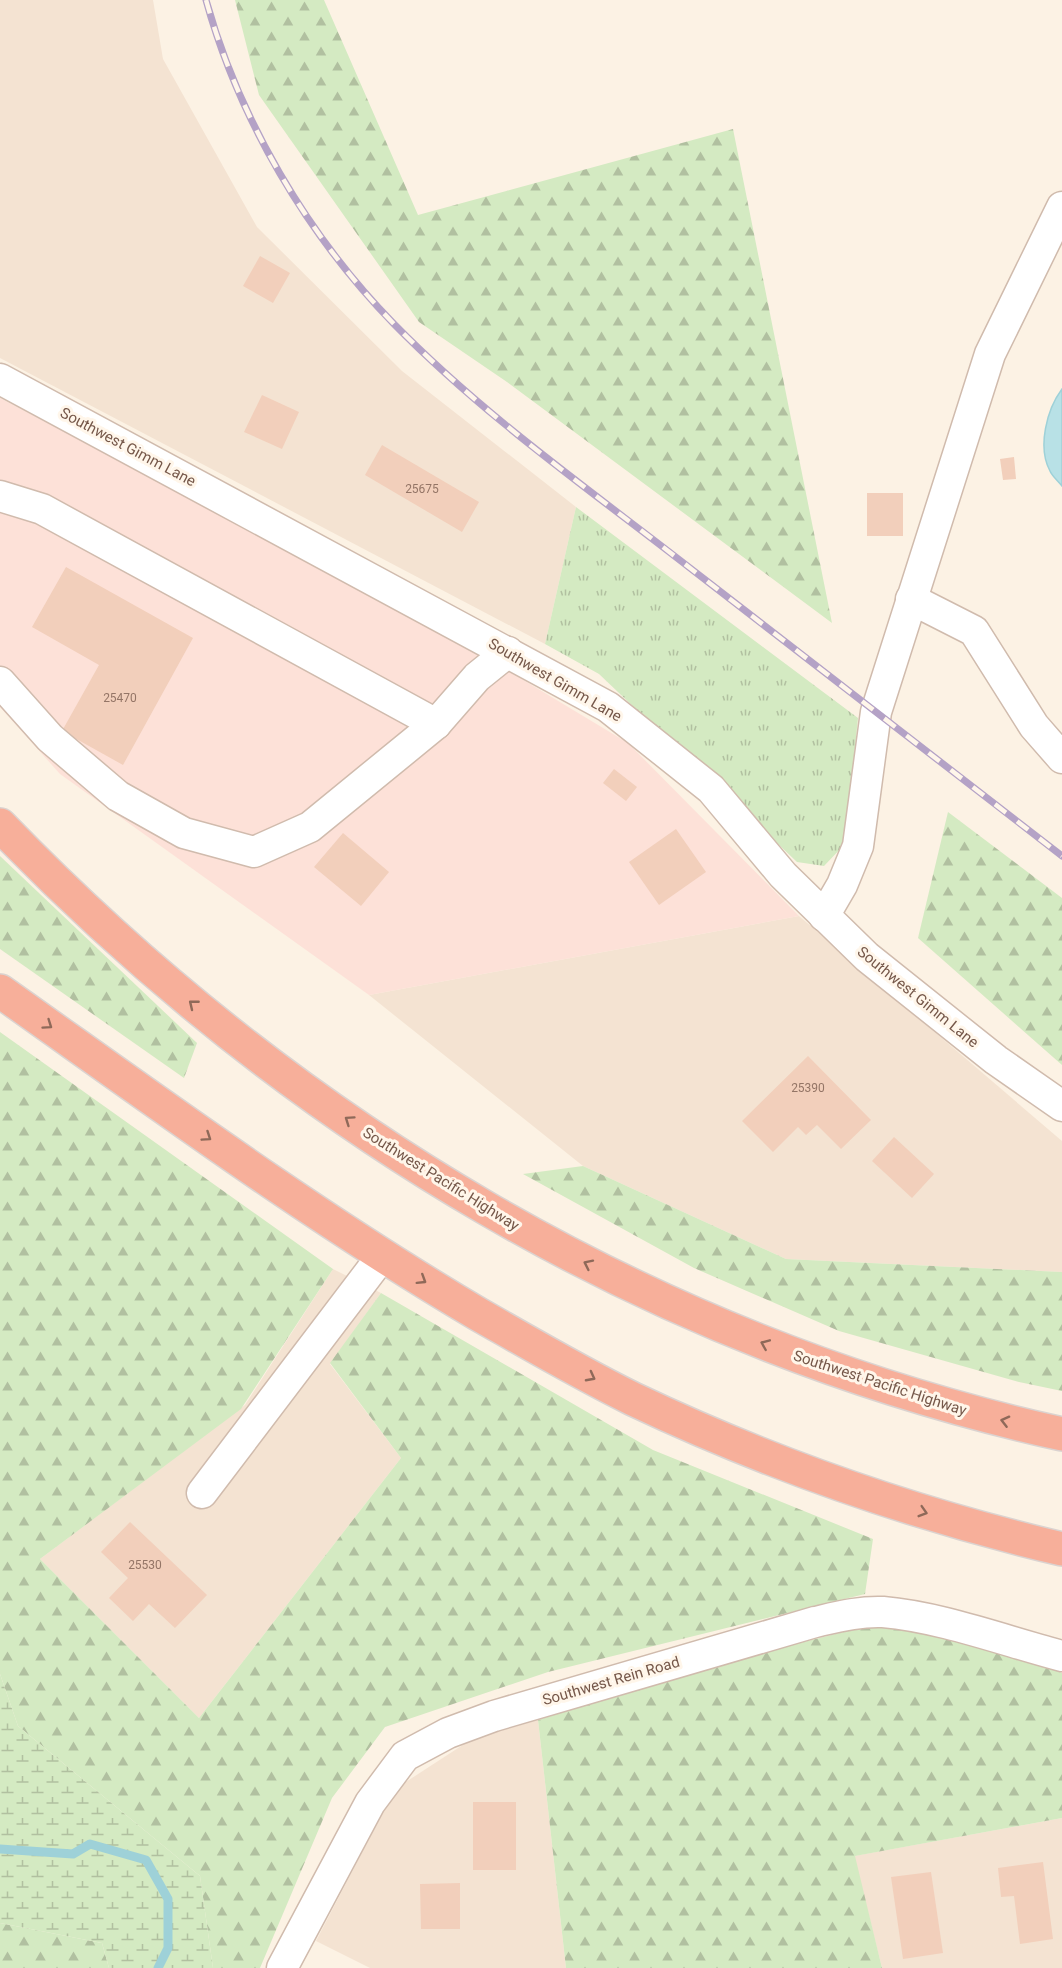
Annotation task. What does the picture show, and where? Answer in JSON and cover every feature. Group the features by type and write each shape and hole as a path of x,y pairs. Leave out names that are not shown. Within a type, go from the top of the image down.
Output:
{"highway":[{"name":"Southwest Pacific Highway","path":"0,825 79,905 156,974 218,1024 301,1088 472,1202 629,1284 788,1353 950,1407 1062,1434"},
{"path":"0,991 175,1115 382,1256 529,1343 632,1399 774,1460 928,1514 1062,1549"}],"street":[{"path":"824,916 842,885 858,846 876,712 990,354 1062,207"},
{"name":"Southwest Gimm Lane","path":"0,379 608,707 683,764 711,789 783,875 824,916 913,996 1062,1106"},
{"path":"0,496 42,509 436,724"},
{"path":"911,599 974,631 1034,726 1062,758"},
{"path":"0,682 50,738 118,796 184,833 254,852 310,827 436,724 477,677 508,652"},
{"path":"202,1493 382,1256"},
{"name":"Southwest Rein Road","path":"290,1966 370,1803 405,1756 448,1733 506,1712 814,1622 849,1614 882,1612 920,1619 1062,1656"}],"shaded area":[{"path":"0,0 153,0 163,59 257,227 402,371 576,507 545,644 0,358"},
{"path":"0,398 419,617 628,743 799,916 369,995 60,774 0,707"},
{"path":"799,916 1062,1141 1062,1272 786,1259 583,1166 369,995"},
{"path":"333,1269 381,1293 330,1364 401,1458 199,1718 40,1559 245,1405"},
{"path":"538,1720 566,1968 370,1968 316,1941 395,1789 472,1739"},
{"path":"1062,1818 1062,1968 882,1968 854,1856"}],"green space":[{"path":"235,0 324,0 418,215 733,129 832,623 507,382 419,322 259,95"},
{"path":"576,507 858,718 845,844 824,866 797,862 599,674 545,644"},
{"path":"948,812 1062,898 1062,1065 918,938"},
{"path":"0,856 197,1043 184,1078 0,949"},
{"path":"0,1032 333,1269 241,1409 40,1559 199,1718 401,1458 330,1363 381,1293 653,1450 873,1539 865,1594 548,1672 385,1727 332,1798 260,1968 213,1968 200,1876 18,1726 0,1674"},
{"path":"583,1166 786,1259 1062,1272 1062,1391 1019,1382 839,1331 694,1268 523,1174"},
{"path":"883,1622 1038,1662 1062,1673 1062,1818 855,1856 882,1968 566,1968 538,1720 713,1665"},
{"path":"0,1674 18,1726 200,1876 213,1968 109,1968 102,1943 0,1923"},
{"path":"0,1923 102,1943 109,1968 0,1968"}],"water":[{"path":"1062,389 1062,486 1051,473 1046,461 1044,440 1048,417"}],"building":[{"path":"260,256 290,273 273,303 243,286"},
{"path":"262,395 299,412 282,449 244,432"},
{"path":"382,445 479,502 462,532 365,475"},
{"path":"1014,457 1016,479 1003,480 1000,459"},
{"path":"867,493 903,493 903,536 867,536"},
{"path":"66,567 193,638 123,765 62,731 99,665 32,627"},
{"path":"614,769 637,787 626,801 603,783"},
{"path":"676,829 706,872 659,905 629,862"},
{"path":"343,833 389,872 361,906 314,867"},
{"path":"808,1056 871,1120 841,1149 817,1125 806,1135 798,1127 773,1152 742,1121"},
{"path":"894,1137 934,1174 912,1198 872,1161"},
{"path":"130,1522 207,1595 175,1628 149,1604 133,1621 109,1598 128,1578 101,1552"},
{"path":"473,1802 516,1802 516,1870 473,1870"},
{"path":"1043,1862 1053,1939 1020,1944 1014,1896 1001,1897 998,1868"},
{"path":"931,1872 943,1953 903,1959 891,1877"},
{"path":"460,1883 460,1929 421,1929 420,1884"}],"waterway":[{"path":"0,1849 73,1854 90,1844 146,1860 168,1899 168,1948 158,1968"}],"railway":[{"path":"206,0 237,88 280,173 305,214 333,253 394,324 500,421 1062,856"}]}
